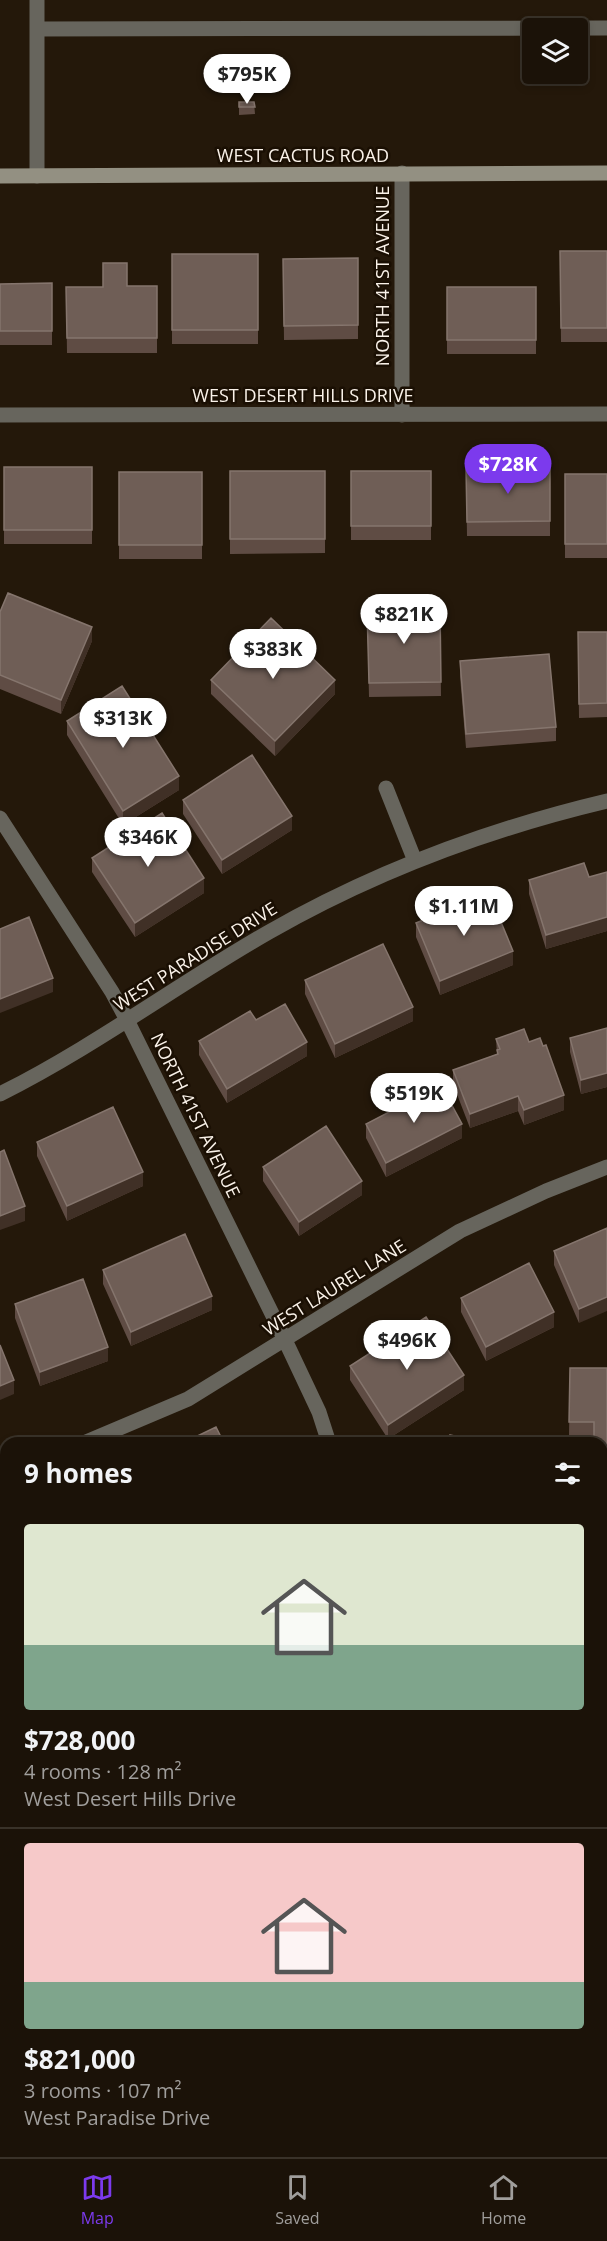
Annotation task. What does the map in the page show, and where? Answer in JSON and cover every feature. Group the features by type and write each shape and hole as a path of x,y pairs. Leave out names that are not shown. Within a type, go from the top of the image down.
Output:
{"main road":[{"name":"WEST CACTUS ROAD","path":"0,176 607,173"}],"street":[{"path":"37,176 38,0"},
{"path":"38,29 607,28"},
{"name":"NORTH 41ST AVENUE","path":"402,173 402,415"},
{"name":"WEST DESERT HILLS DRIVE","path":"0,415 607,414"},
{"path":"386,788 415,861"},
{"name":"WEST PARADISE DRIVE","path":"0,1094 34,1077 270,931 347,890 415,861 559,812 607,801"},
{"name":"NORTH 41ST AVENUE","path":"0,818 128,1020 320,1412 327,1437"},
{"name":"WEST LAUREL LANE","path":"98,1437 188,1399 460,1231 546,1191 607,1167"}],"building":[{"path":"239,102 254,102 255,107 239,107"},
{"path":"560,251 607,251 607,328 561,328"},
{"path":"172,254 258,254 258,330 172,330"},
{"path":"358,258 358,325 284,326 283,259"},
{"path":"103,263 127,263 127,286 157,286 157,338 67,338 66,287 103,287"},
{"path":"52,283 52,331 0,331 0,284"},
{"path":"447,287 536,287 536,340 447,340"},
{"path":"4,467 92,467 92,530 4,530"},
{"path":"466,468 550,468 550,521 467,522"},
{"path":"230,471 325,471 325,539 230,539"},
{"path":"351,471 431,471 431,526 351,526"},
{"path":"119,472 202,472 202,545 119,545"},
{"path":"565,474 607,474 607,544 565,544"},
{"path":"8,593 92,627 61,700 0,675 0,612"},
{"path":"440,607 441,682 369,683 367,608"},
{"path":"271,618 335,680 275,741 211,680"},
{"path":"578,632 607,632 607,703 579,704"},
{"path":"549,654 556,727 466,734 460,661"},
{"path":"122,686 179,776 123,811 67,721"},
{"path":"252,755 292,816 222,860 183,800"},
{"path":"162,813 204,878 135,923 92,858"},
{"path":"584,863 589,877 607,872 607,917 546,935 529,880"},
{"path":"489,893 513,951 440,981 416,923"},
{"path":"29,917 53,978 0,999 0,929"},
{"path":"383,944 413,1007 335,1044 305,980"},
{"path":"285,1004 307,1042 227,1089 199,1041 250,1011 256,1020"},
{"path":"607,1028 607,1073 581,1080 570,1038"},
{"path":"524,1029 529,1042 540,1038 543,1046 546,1045 564,1095 524,1110 518,1096 470,1114 453,1070 498,1054 497,1050 500,1049 496,1039"},
{"path":"441,1085 462,1124 386,1163 366,1124"},
{"path":"113,1107 143,1172 67,1206 37,1142"},
{"path":"326,1126 362,1181 299,1222 263,1167"},
{"path":"4,1150 25,1206 0,1216 0,1152"},
{"path":"607,1228 607,1297 579,1309 554,1251"},
{"path":"185,1234 212,1296 131,1332 103,1270"},
{"path":"529,1263 554,1312 486,1347 461,1298"},
{"path":"83,1279 108,1347 40,1372 15,1304"},
{"path":"426,1317 464,1375 388,1425 350,1366"},
{"path":"0,1345 14,1380 0,1386"},
{"path":"570,1368 607,1368 607,1437 594,1437 594,1422 569,1422"},
{"path":"216,1427 221,1437 195,1437"}]}
